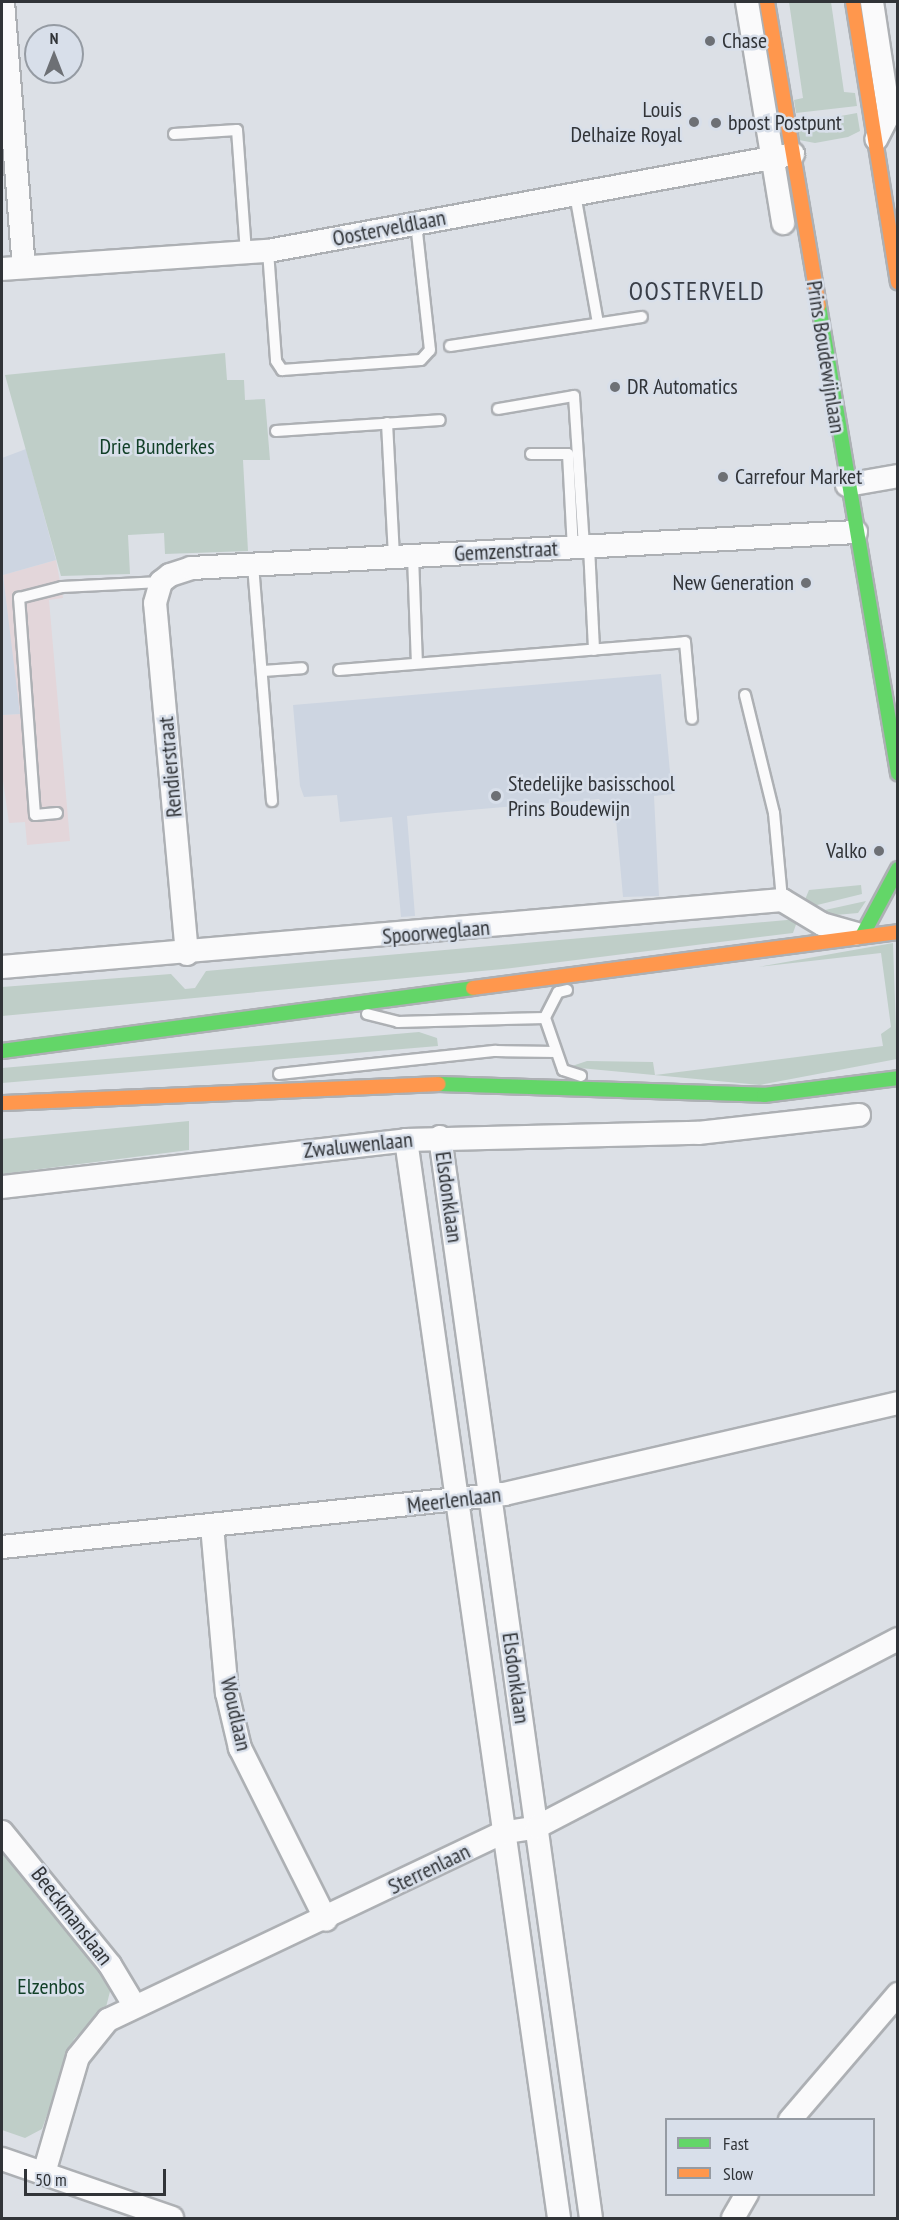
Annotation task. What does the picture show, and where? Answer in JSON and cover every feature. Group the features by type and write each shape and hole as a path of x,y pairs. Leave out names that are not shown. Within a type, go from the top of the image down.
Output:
{"main road":[{"name":"Prins Boudewijnlaan","path":"767,2 782,156 856,532 897,773"},
{"path":"853,2 887,136 897,282"},
{"path":"862,936 897,869"},
{"path":"2,1051 897,932"},
{"path":"2,1038 71,1042"},
{"path":"2,1103 233,1088 417,1083 607,1092 764,1095 897,1078"},
{"path":"856,1085 897,1095"}],"street":[{"path":"3,2 13,268"},
{"name":"Prins Boudewijnlaan","path":"747,2 782,156 783,223"},
{"path":"872,2 889,114 887,136"},
{"name":"Oosterveldlaan","path":"13,268 268,251 782,156"},
{"path":"847,484 897,476"},
{"name":"Gemzenstraat","path":"161,582 180,570 856,532"},
{"name":"Rendierstraat","path":"161,582 155,603 187,954"},
{"path":"782,900 822,924 862,936"},
{"name":"Spoorweglaan","path":"2,967 187,954 782,900"},
{"name":"Zwaluwenlaan","path":"2,1187 440,1137 698,1133 859,1115"},
{"name":"Elsdonklaan","path":"440,1137 591,2218"},
{"name":"Elsdonklaan","path":"406,1140 501,1833 559,2218"},
{"name":"Meerlenlaan","path":"2,1547 455,1501 567,1484 897,1403"},
{"name":"Woudlaan","path":"212,1526 227,1693 240,1748 326,1920"},
{"name":"Sterrenlaan","path":"44,2173 78,2057 108,2020 135,2005 326,1920 501,1833 537,1827 897,1639"},
{"name":"Beeckmanslaan","path":"2,1832 110,1965 135,2005"},
{"path":"792,2118 897,1994"},
{"path":"2,2159 172,2218"},
{"path":"733,2218 746,2196"}],"lane":[{"path":"174,134 237,130 246,252"},
{"path":"574,194 598,323"},
{"path":"268,251 276,361 282,370 421,360 430,350 416,222"},
{"path":"450,346 642,317"},
{"path":"498,409 574,396 582,547"},
{"path":"276,431 440,420"},
{"path":"387,423 417,663"},
{"path":"531,454 568,454 594,650"},
{"path":"253,565 256,647 263,670 272,801"},
{"path":"57,813 35,815 19,598 62,587 161,582"},
{"path":"339,670 685,642 692,719"},
{"path":"263,670 302,668"},
{"path":"745,695 774,813 782,900"},
{"path":"600,971 585,985 558,992 546,1018 563,1070 607,1092"},
{"path":"338,1006 398,1022 546,1018"},
{"path":"233,1088 277,1074 496,1051 556,1053"}],"shaded area":[{"path":"26,449 56,560 3,575 20,714 2,715 2,458"},
{"path":"56,560 63,598 49,600 70,841 27,845 25,822 9,823 2,774 2,715 19,714 3,575"},
{"name":"Stedelijke basisschool Prins Boudewijn","path":"661,674 672,794 654,796 659,896 623,897 616,819 599,799 407,816 415,916 401,917 392,817 340,822 337,795 304,797 300,786 293,705"}],"green space":[{"path":"789,2 831,2 844,92 855,93 857,106 796,113 794,100 803,98"},
{"path":"857,113 860,131 848,137 815,143 799,140 797,124"},
{"name":"Drie Bunderkes","path":"225,353 227,380 244,380 245,400 265,399 270,460 243,460 248,551 165,554 164,533 128,535 130,574 61,576 5,375"},
{"path":"861,885 862,894 809,907 804,902 809,890"},
{"path":"866,901 858,913 824,916 816,912"},
{"path":"798,919 793,933 503,969 2,1016 2,987 171,974 185,989 195,988 206,971"},
{"path":"893,943 897,1059 760,1085 569,1067 587,1061 653,1062 655,1075 883,1046 881,1034 891,1027 881,953 758,967"},
{"path":"419,1032 437,1038 438,1046 2,1083 2,1068"},
{"path":"189,1121 189,1150 2,1174 2,1139"},
{"name":"Elzenbos","path":"2,1849 112,1984 106,2007 74,2039 42,2129 25,2138 2,2130"}],"traffic: fast":[{"path":"819,306 898,773"},
{"path":"862,936 898,869"},
{"path":"2,1051 473,988"},
{"path":"439,1084 764,1095 898,1078"}],"traffic: slow":[{"path":"767,2 819,306"},
{"path":"853,2 898,282"},
{"path":"473,988 898,932"},
{"path":"2,1103 439,1084"}],"place":[{"name":"Chase","path":"710,41"},
{"name":"Louis Delhaize Royal","path":"694,122"},
{"name":"bpost Postpunt","path":"716,123"},
{"name":"DR Automatics","path":"615,387"},
{"name":"Carrefour Market","path":"723,477"},
{"name":"New Generation","path":"806,583"},
{"name":"Stedelijke basisschool Prins Boudewijn","path":"496,796"},
{"name":"Valko","path":"879,851"}],"district":[{"name":"OOSTERVELD","path":"697,291"}]}
